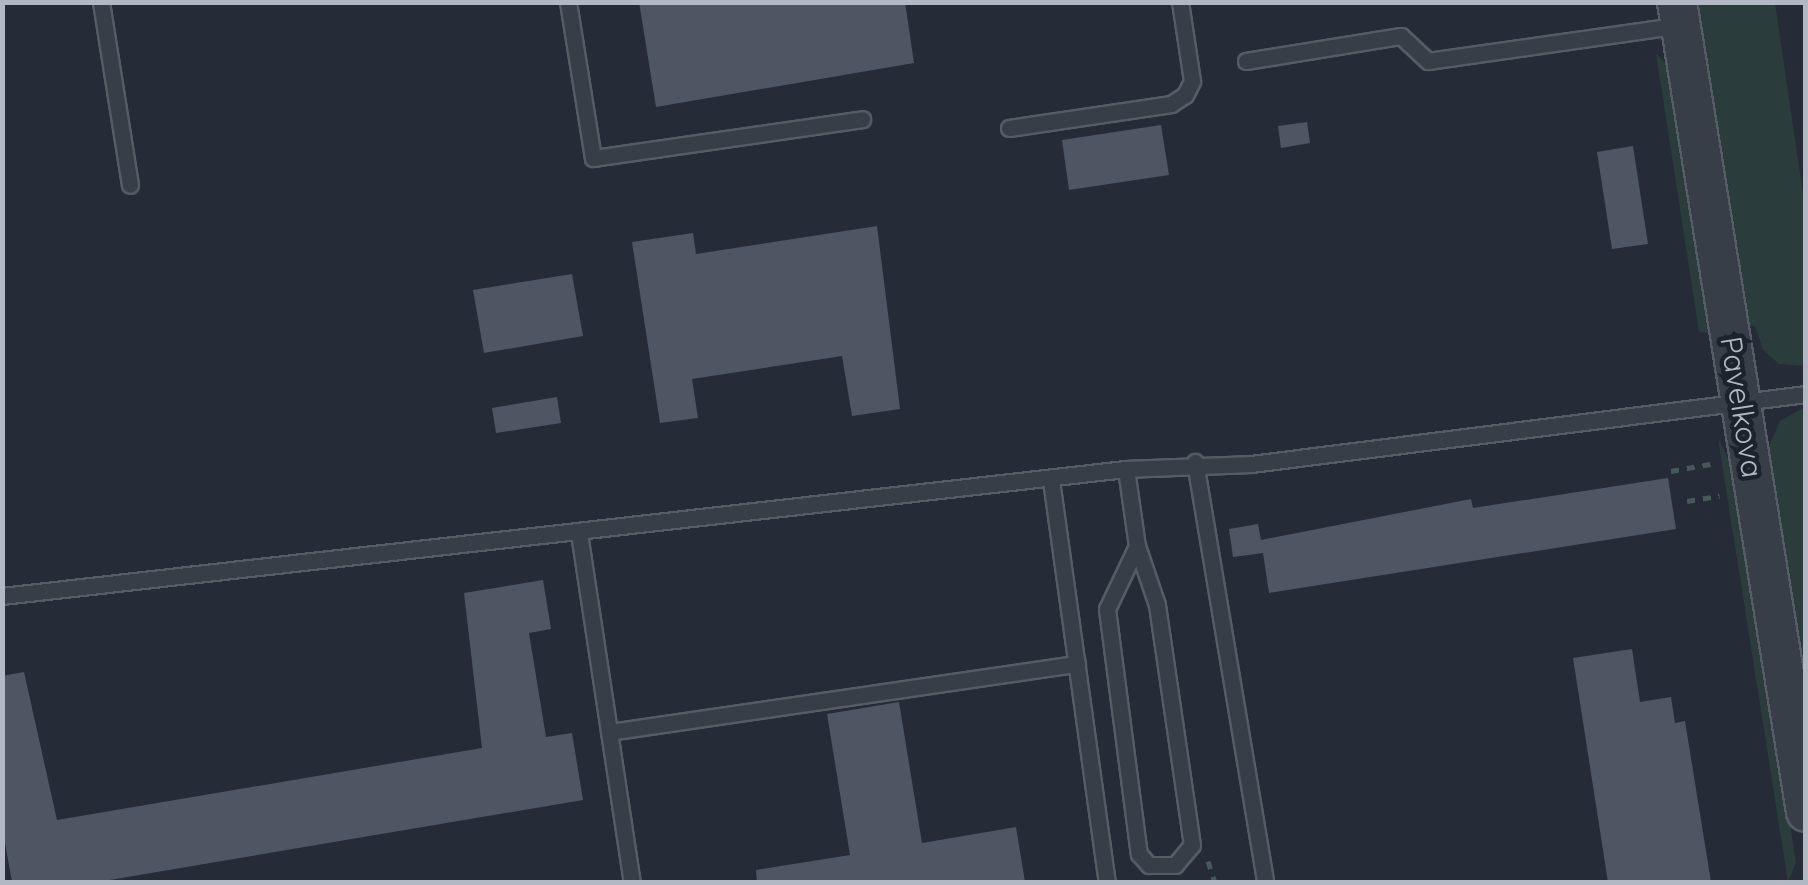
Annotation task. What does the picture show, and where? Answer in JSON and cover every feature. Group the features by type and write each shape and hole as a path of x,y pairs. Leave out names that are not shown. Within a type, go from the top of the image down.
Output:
{"street":[{"name":"Pavelkova","path":"1679,14 1806,812"}],"lane":[{"path":"101,2 130,186"},
{"path":"568,2 594,158 862,119"},
{"path":"1010,128 1171,104 1186,94 1192,81 1180,2"},
{"path":"1246,60 1401,36 1428,61 1679,14"},
{"path":"2,596 1126,469 1195,462 1251,464 1806,394"},
{"path":"1195,462 1264,882"},
{"path":"1126,469 1136,546 1157,605 1192,845 1176,864 1149,865 1139,854 1107,609 1136,546"},
{"path":"1051,480 1107,882"},
{"path":"579,533 632,882"},
{"path":"609,732 1077,664"}],"path":[{"path":"1670,471 1715,463"},
{"path":"1687,501 1720,496"},
{"path":"1208,861 1215,882"}],"shaded area":[{"path":"1696,3 1775,3 1805,208 1805,366 1779,364 1763,350 1755,326 1746,327"},
{"path":"1656,53 1671,70 1714,334 1699,332"},
{"path":"1805,407 1805,710 1767,450 1780,421"},
{"path":"1718,438 1735,473 1796,862 1788,882"}],"building":[{"path":"639,2 905,2 914,63 656,107"},
{"path":"1307,122 1310,143 1281,148 1278,126"},
{"path":"1161,125 1169,175 1069,190 1062,140"},
{"path":"1633,146 1648,244 1612,249 1597,152"},
{"path":"877,226 900,409 852,416 842,356 692,379 698,418 660,423 632,242 693,233 696,254"},
{"path":"572,274 583,336 484,353 473,290"},
{"path":"557,397 561,423 496,433 492,408"},
{"path":"1668,478 1676,529 1269,593 1263,553 1233,557 1229,529 1258,524 1261,540 1471,499 1473,508"},
{"path":"543,580 551,629 529,633 546,737 572,733 583,800 98,882 12,882 2,826 2,676 24,672 57,820 482,748 464,593"},
{"path":"1632,649 1640,702 1671,697 1675,723 1685,721 1711,882 1608,882 1573,658"},
{"path":"899,702 922,843 1016,827 1025,882 757,882 756,870 850,855 827,714"}]}
